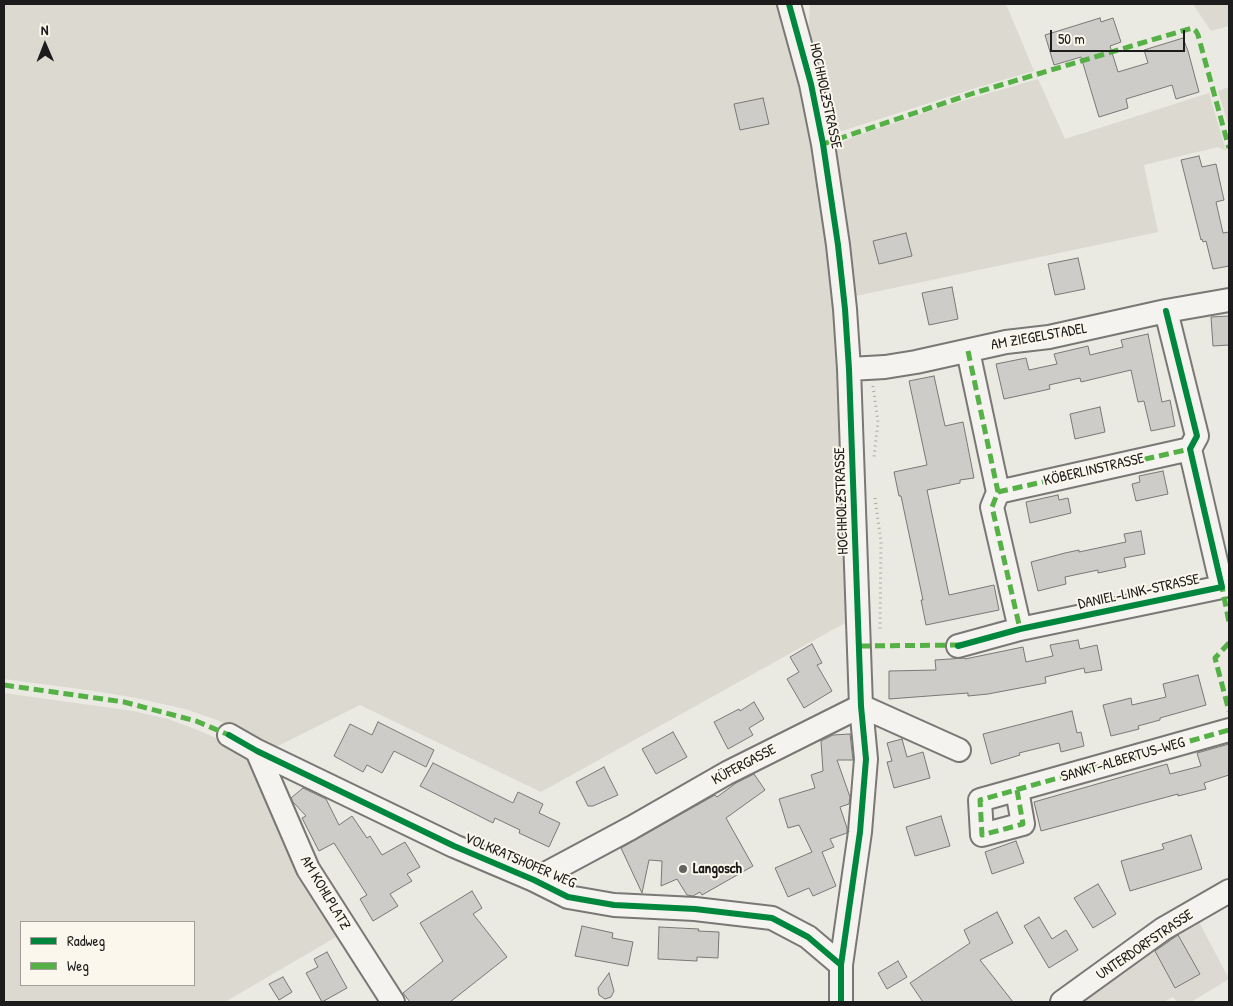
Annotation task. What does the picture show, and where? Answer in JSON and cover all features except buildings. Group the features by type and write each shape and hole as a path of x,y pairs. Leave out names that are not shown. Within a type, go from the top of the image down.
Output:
{"street":[{"name":"HOCHHOLZSTRASSE","path":"789,4 811,84 826,163 841,272 849,369 861,706 866,759 860,832 842,965 841,1002"},
{"name":"AM ZIEGELSTADEL","path":"849,369 916,362 1006,342 1049,337 1166,311 1229,300"},
{"name":"DANIEL-LINK-STRASSE","path":"958,646 1020,629 1222,587 1190,449 1197,436 1166,311"},
{"path":"968,351 998,492 992,506 1020,629"},
{"name":"KÖBERLINSTRASSE","path":"998,492 1190,449"},
{"path":"861,706 959,750"},
{"name":"KÜFERGASSE","path":"534,880 631,828 727,773 861,706"},
{"name":"SANKT-ALBERTUS-WEG","path":"1017,790 1229,730"},
{"name":"VOLKRATSHOFER WEG","path":"229,735 257,751 454,846 534,880 568,897 614,905 695,909 772,918 808,937 842,965"},
{"name":"AM KOHLPLATZ","path":"257,751 308,869 393,1002"},
{"name":"UNTERDORFSTRASSE","path":"1062,1002 1164,929 1229,891"}],"path":[{"path":"871,368 878,422 873,465"},
{"path":"875,493 881,542 880,636"}],"shaded area":[{"path":"4,4 781,4 812,129 835,293 849,625 843,624 541,792 360,705 276,747 217,720 185,709 95,691 4,679"},
{"path":"810,4 1006,4 1034,71 831,133 811,47"},
{"path":"1193,4 1229,4 1229,26 1211,31"},
{"path":"1038,79 1065,139 1209,93 1226,151 1218,147 1144,165 1158,232 851,297 833,156 835,149 841,143 856,136 945,106"},
{"path":"1229,87 1229,127 1218,91"},
{"path":"4,693 133,711 168,719 221,740 239,750 251,764 301,870 336,937 225,1002 4,1002"},
{"path":"1198,920 1229,979 1191,1002 1177,1002 1173,997 1164,1002 1077,1002 1137,957"}],"marked path":[{"path":"823,144 974,93 1192,28 1198,35 1229,148"},
{"path":"968,351 998,492 992,507 1020,629"},
{"path":"998,492 1190,449"},
{"path":"1221,582 1229,622"},
{"path":"1229,643 1215,658 1229,711"},
{"path":"860,646 961,645"},
{"path":"4,685 124,702 196,721 229,735"},
{"path":"1017,790 1023,824 982,835 980,800 1229,730"}],"cycle path":[{"path":"789,4 811,84 823,144 838,245 849,369 861,706 866,759 860,832 841,965 841,1002"},
{"path":"958,646 1020,629 1222,587 1190,449 1197,436 1166,311"},
{"path":"229,735 257,751 454,846 534,880 568,897 614,905 695,909 772,918 808,937 841,965"}],"place":[{"name":"Langosch","path":"683,869"}]}
